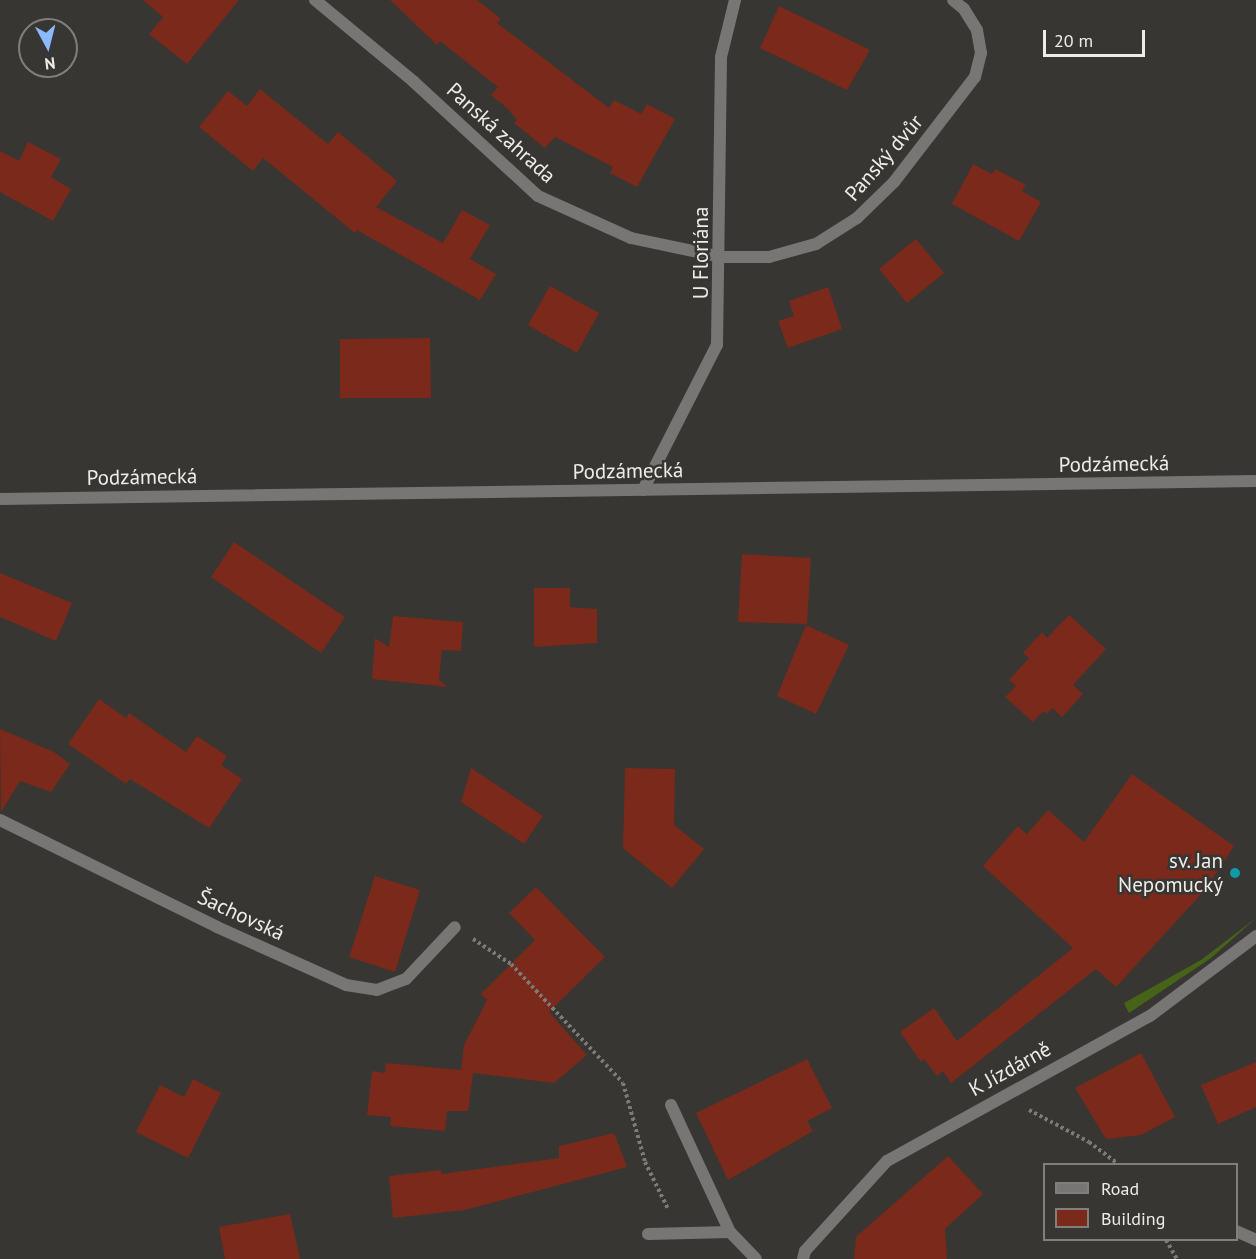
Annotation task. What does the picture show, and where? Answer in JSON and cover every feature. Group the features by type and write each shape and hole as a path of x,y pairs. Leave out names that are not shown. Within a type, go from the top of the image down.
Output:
{"street":[{"name":"Panská zahrada","path":"315,0 414,82 538,196 631,238 721,257"},
{"name":"U Floriána","path":"643,490 717,345 721,257 721,57 735,0"},
{"name":"Panský dvůr","path":"721,257 769,257 816,244 857,218 894,182 975,77 981,53 977,30 964,9 953,0"},
{"name":"Podzámecká","path":"0,499 1256,481"},
{"name":"Šachovská","path":"0,820 217,927 346,985 377,990 406,979 454,927"},
{"name":"K Jízdárně","path":"803,1259 805,1251 886,1161 1001,1095 1150,1016 1256,936"},
{"path":"670,1106 730,1232 756,1259"},
{"path":"648,1234 730,1232"},
{"path":"1238,1232 1256,1240"}],"path":[{"path":"454,927 511,964 623,1083 645,1162 670,1215"},
{"path":"1001,1095 1089,1142 1117,1163"},
{"path":"1168,1241 1177,1259"}],"green space":[{"path":"1256,918 1211,958 1129,1013 1124,1003 1201,960"}],"building":[{"path":"143,0 239,0 187,64 149,34 163,17"},
{"path":"390,0 477,0 501,19 497,23 609,108 614,100 641,114 647,104 675,119 637,187 610,173 613,167 555,137 545,148 514,123 517,120 491,95 498,87 440,41 437,45"},
{"path":"779,6 870,50 847,90 760,48"},
{"path":"260,89 328,144 338,132 397,181 376,207 443,243 462,210 490,225 470,259 496,274 480,300 357,230 355,233 263,158 253,171 199,127 228,91 247,106"},
{"path":"28,142 61,159 51,177 71,189 53,221 0,192 0,151 19,161"},
{"path":"973,164 992,174 995,169 1026,185 1022,191 1041,202 1019,241 952,204"},
{"path":"916,239 944,273 907,303 879,269"},
{"path":"550,286 599,313 577,353 528,325"},
{"path":"828,287 842,329 788,348 778,321 794,316 789,301"},
{"path":"430,338 431,398 340,398 340,339"},
{"path":"234,542 345,617 321,653 211,577"},
{"path":"742,554 811,558 807,624 738,622"},
{"path":"0,573 72,603 56,641 0,617"},
{"path":"534,588 570,588 570,607 597,609 597,643 534,647"},
{"path":"1069,615 1106,649 1073,685 1083,694 1062,717 1052,708 1047,714 1043,711 1033,722 1005,697 1016,686 1009,680 1029,658 1023,653 1042,632 1047,638"},
{"path":"393,616 463,622 461,651 442,650 439,680 448,687 372,679 375,638 389,647"},
{"path":"806,625 849,645 816,714 777,696"},
{"path":"99,699 126,718 129,713 186,752 197,736 227,756 221,765 242,779 209,828 130,779 126,784 68,744"},
{"path":"0,729 54,752 70,764 51,792 20,781 1,812"},
{"path":"471,768 543,816 524,844 461,802"},
{"path":"625,768 675,769 674,825 704,849 672,888 623,848"},
{"path":"1132,774 1234,846 1205,890 1116,987 1096,969 951,1083 943,1071 937,1076 924,1059 921,1062 900,1032 934,1008 957,1041 1073,948 983,866 1018,826 1027,834 1048,810 1084,842"},
{"path":"375,876 420,890 395,972 349,957"},
{"path":"536,887 605,957 549,1012 587,1055 554,1083 473,1073 468,1111 447,1111 445,1131 390,1126 391,1117 367,1115 372,1071 385,1073 386,1063 461,1070 464,1045 487,1000 481,994 535,940 509,913"},
{"path":"1141,1053 1175,1117 1141,1135 1106,1139 1075,1088"},
{"path":"807,1059 832,1108 807,1121 813,1131 728,1180 696,1113"},
{"path":"1256,1062 1256,1107 1218,1124 1201,1085"},
{"path":"193,1079 221,1093 188,1158 136,1132 160,1085 184,1097"},
{"path":"614,1133 627,1167 465,1210 393,1218 389,1176 441,1170 441,1174 559,1158 559,1146"},
{"path":"948,1156 983,1194 945,1229 947,1259 854,1259 856,1237"},
{"path":"290,1214 300,1259 225,1259 219,1227"}],"place":[{"name":"sv. Jan Nepomucký","path":"1235,873"}]}
